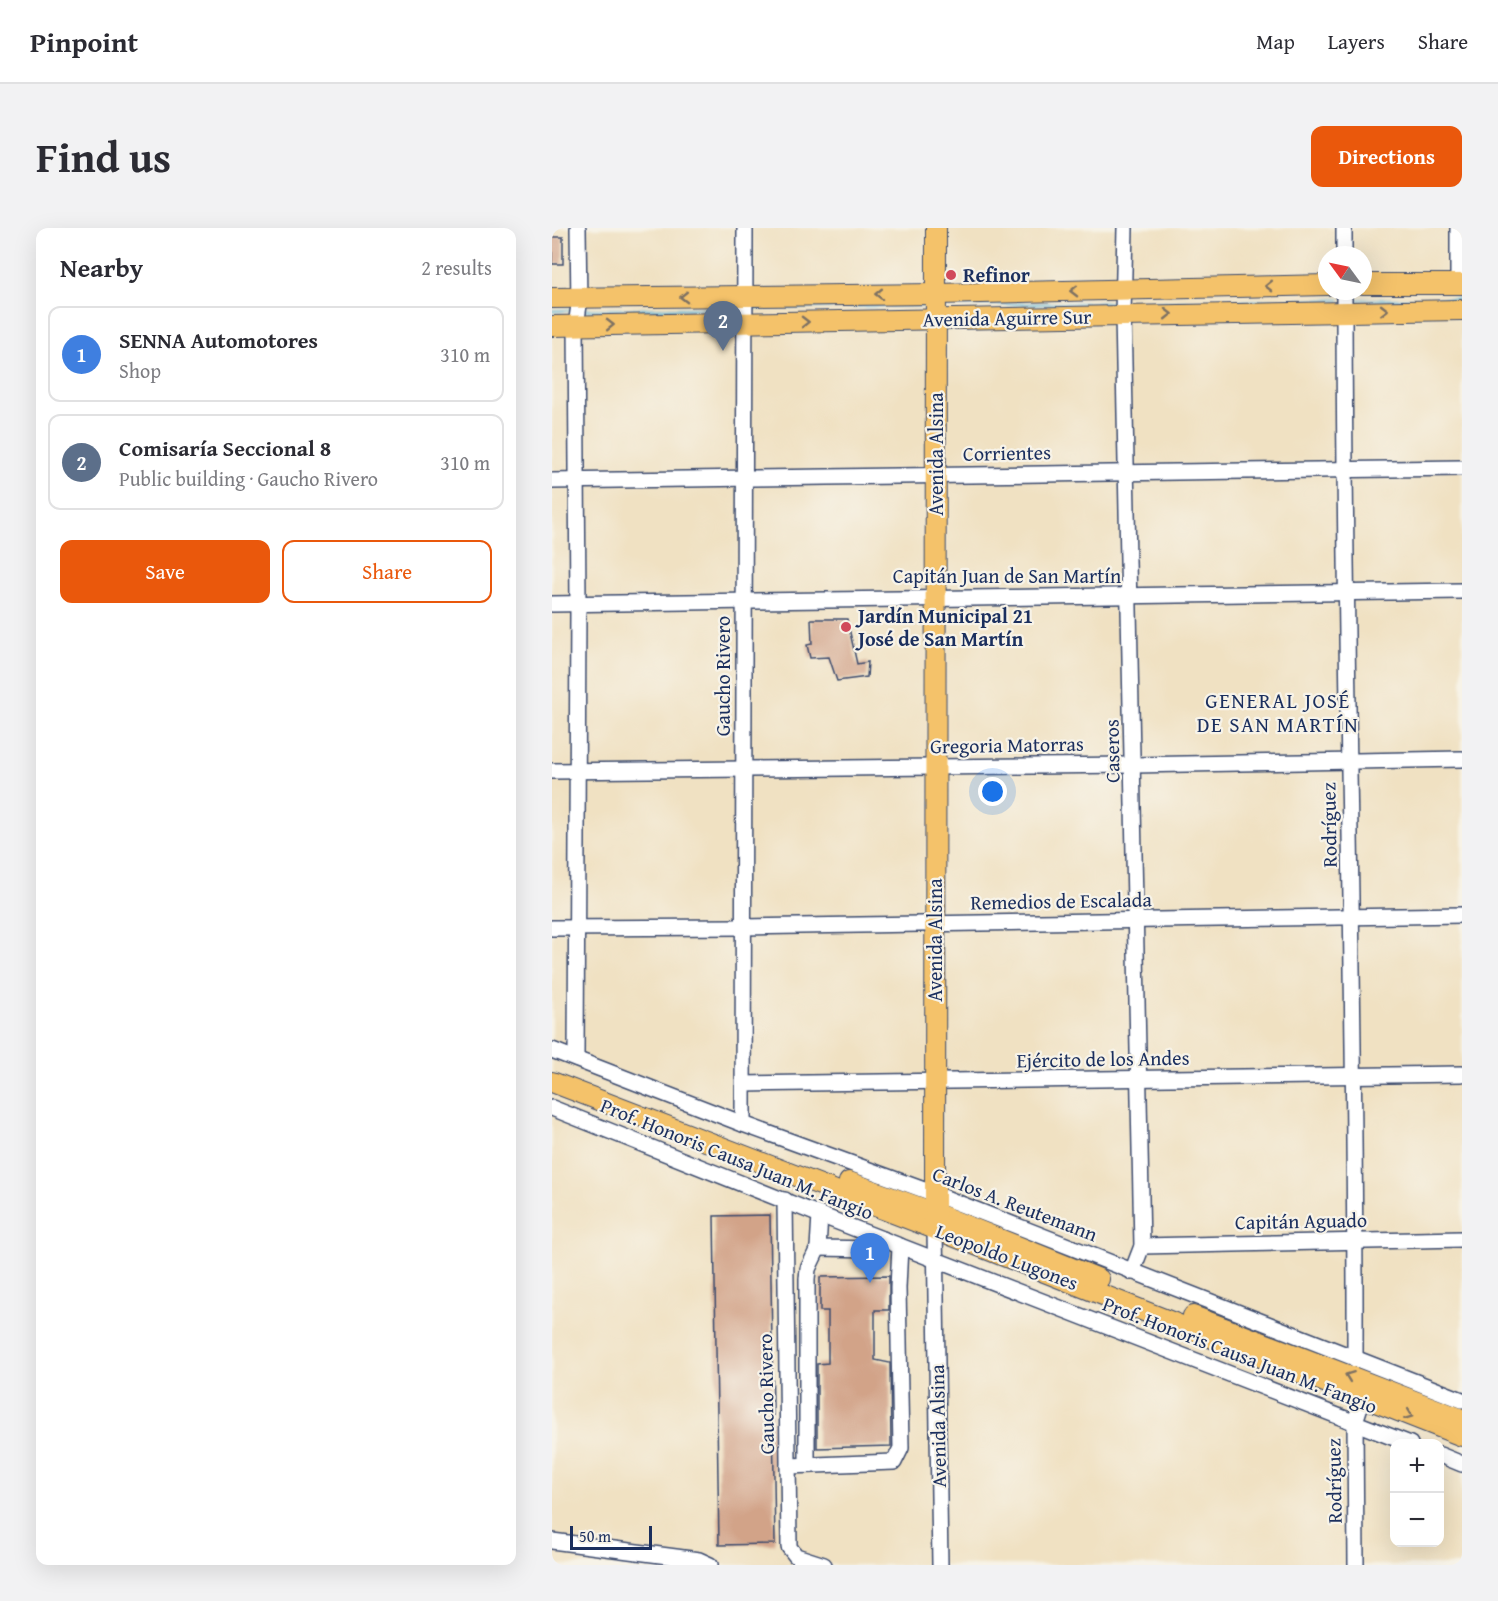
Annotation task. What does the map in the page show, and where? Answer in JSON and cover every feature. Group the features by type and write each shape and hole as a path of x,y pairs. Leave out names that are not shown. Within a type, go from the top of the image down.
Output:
{"main road":[{"name":"Avenida Alsina","path":"935,1212 936,228"},
{"path":"1372,285 1460,284"},
{"name":"Avenida Aguirre Sur","path":"552,326 578,312 937,307 1125,289 1318,296"},
{"name":"Avenida Aguirre Sur","path":"552,298 578,312 937,307 1123,315 1318,299"},
{"name":"Avenida Aguirre Sur","path":"1369,300 1462,310"},
{"name":"Leopoldo Lugones","path":"552,1068 752,1146 935,1212 1141,1296 1462,1419"},
{"name":"Leopoldo Lugones","path":"552,1082 935,1212 1363,1397 1462,1436"}],"street":[{"path":"576,1059 578,228"},
{"name":"Gaucho Rivero","path":"743,1124 745,228"},
{"name":"Caseros","path":"1125,228 1123,315 1134,765 1137,1080 1142,1246 1132,1272"},
{"path":"1344,228 1344,246"},
{"path":"1458,228 1460,284"},
{"name":"Rodríguez","path":"1341,300 1356,1240 1355,1359"},
{"name":"Corrientes","path":"552,481 1462,468"},
{"name":"Capitán Juan de San Martín","path":"552,604 1462,591"},
{"name":"Gregoria Matorras","path":"552,771 1462,759"},
{"name":"Remedios de Escalada","path":"552,928 1462,915"},
{"name":"Carlos A. Reutemann","path":"552,1050 743,1124 935,1212 1132,1272 1462,1400"},
{"name":"Ejército de los Andes","path":"744,1084 1462,1074"},
{"name":"Prof. Honoris Causa Juan M. Fangio","path":"552,1108 935,1260 1399,1439"},
{"name":"Gaucho Rivero","path":"784,1200 789,1546 796,1556 824,1565"},
{"name":"Avenida Alsina","path":"935,1212 940,1565"},
{"path":"807,1465 807,1279 808,1269 818,1248 820,1215"},
{"path":"818,1248 875,1249 883,1239"},
{"name":"Capitán Aguado","path":"1142,1246 1462,1239"},
{"path":"788,1466 894,1462 898,1456 901,1448 898,1288 900,1246"},
{"path":"786,1281 807,1279"},
{"name":"Rodríguez","path":"1356,1565 1354,1422 1363,1397"},
{"path":"1444,1457 1462,1464"},
{"path":"552,1541 699,1560 710,1565"}],"building":[{"path":"552,237 563,237 563,264 552,264"},
{"path":"811,619 847,619 857,664 868,662 867,677 837,681 829,657 810,658 807,645 812,644"},
{"path":"770,1215 775,1544 719,1545 714,1216"},
{"path":"889,1276 889,1310 875,1310 875,1360 890,1363 891,1446 817,1448 817,1364 828,1363 828,1311 820,1311 820,1277"}],"waterway":[{"path":"1372,300 1462,299"},
{"path":"1127,303 1339,300"},
{"path":"944,305 1117,303"},
{"path":"749,308 928,305"},
{"path":"584,310 739,308"},
{"path":"552,311 574,310"}],"place":[{"name":"Refinor","path":"951,275"},
{"name":"Comisaría Seccional 8","path":"723,351"},
{"name":"Jardín Municipal 21 José de San Martín","path":"846,627"},
{"name":"SENNA Automotores","path":"870,1283"}],"district":[{"name":"GENERAL JOSÉ DE SAN MARTÍN","path":"1278,713"}]}
